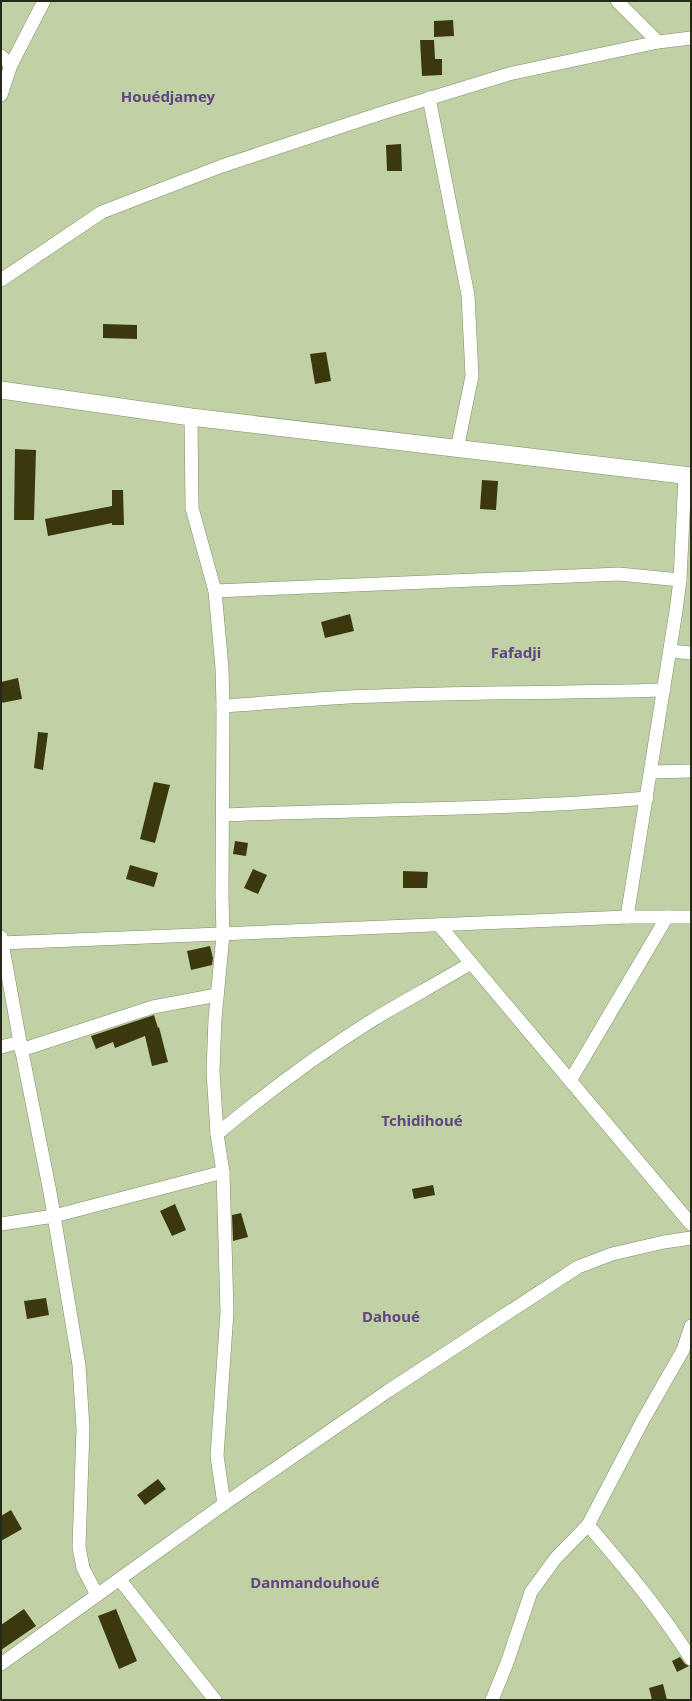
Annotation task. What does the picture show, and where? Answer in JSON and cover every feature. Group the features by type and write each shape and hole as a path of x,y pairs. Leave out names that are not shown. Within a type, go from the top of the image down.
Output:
{"main road":[{"path":"1,390 191,417 688,475"}],"street":[{"path":"1,95 11,65 44,1"},
{"path":"617,1 658,42"},
{"path":"1,280 102,212 222,166 429,98 509,74 658,42 691,38"},
{"path":"1,56 11,65"},
{"path":"429,98 468,295 472,376 457,449"},
{"path":"191,417 192,508 215,591 222,668 223,935 217,995 213,1071 217,1134 222,1172 227,1312 217,1456 224,1504"},
{"path":"627,917 670,652 680,580 688,475"},
{"path":"215,591 619,574 680,580"},
{"path":"670,652 691,653"},
{"path":"223,706 376,696 664,690"},
{"path":"651,772 691,771"},
{"path":"223,815 470,809 647,798"},
{"path":"97,1595 83,1568 79,1547 83,1429 79,1365 54,1216 20,1046 1,941 223,935 627,917 691,917"},
{"path":"570,1081 667,917"},
{"path":"439,926 691,1224"},
{"path":"217,1134 253,1103 322,1053 372,1021 471,963"},
{"path":"1,1047 20,1046 152,1007 217,995"},
{"path":"1,1224 54,1216 222,1172"},
{"path":"1,1664 224,1504 388,1391 578,1267 612,1254 664,1242 691,1238"},
{"path":"492,1700 507,1663 531,1592 555,1559 588,1525 643,1420 683,1350 691,1326"},
{"path":"588,1525 642,1588 674,1632 691,1659"},
{"path":"120,1580 215,1700"},
{"path":"1,1673 24,1648"}],"building":[{"path":"453,20 454,36 434,37 434,21"},
{"path":"420,40 434,40 435,59 442,59 442,75 422,76"},
{"path":"401,144 402,171 387,171 386,145"},
{"path":"103,324 137,325 137,339 103,338"},
{"path":"326,352 331,381 315,384 310,354"},
{"path":"15,449 36,450 34,520 14,520"},
{"path":"482,480 498,481 496,510 480,509"},
{"path":"112,490 123,490 124,525 112,525 112,523 48,536 45,519 112,506"},
{"path":"350,614 354,631 325,638 321,622"},
{"path":"18,678 22,699 1,703 1,682"},
{"path":"38,732 48,733 43,770 34,768"},
{"path":"154,782 170,785 155,843 140,839"},
{"path":"235,841 248,843 246,856 233,854"},
{"path":"130,865 158,873 154,887 126,879"},
{"path":"253,869 267,875 258,894 244,888"},
{"path":"403,871 428,872 427,888 403,888"},
{"path":"210,946 213,958 212,965 191,970 187,951"},
{"path":"154,1015 158,1028 159,1027 168,1062 152,1066 145,1036 115,1048 113,1042 96,1049 91,1036"},
{"path":"433,1185 435,1195 414,1199 412,1189"},
{"path":"175,1204 186,1230 172,1236 160,1211"},
{"path":"241,1213 248,1237 233,1241 232,1215"},
{"path":"46,1298 49,1315 27,1319 24,1301"},
{"path":"158,1479 166,1489 145,1505 137,1495"},
{"path":"11,1510 22,1529 1,1541 1,1516"},
{"path":"24,1609 36,1626 1,1650 1,1625"},
{"path":"116,1609 137,1661 119,1669 98,1616"},
{"path":"680,1657 685,1664 689,1666 677,1672 672,1661"},
{"path":"663,1684 667,1700 652,1700 649,1688"}],"district":[{"name":"Houédjamey","path":"168,97"},
{"name":"Fafadji","path":"516,653"},
{"name":"Tchidihoué","path":"422,1121"},
{"name":"Dahoué","path":"391,1317"},
{"name":"Danmandouhoué","path":"315,1583"}]}
